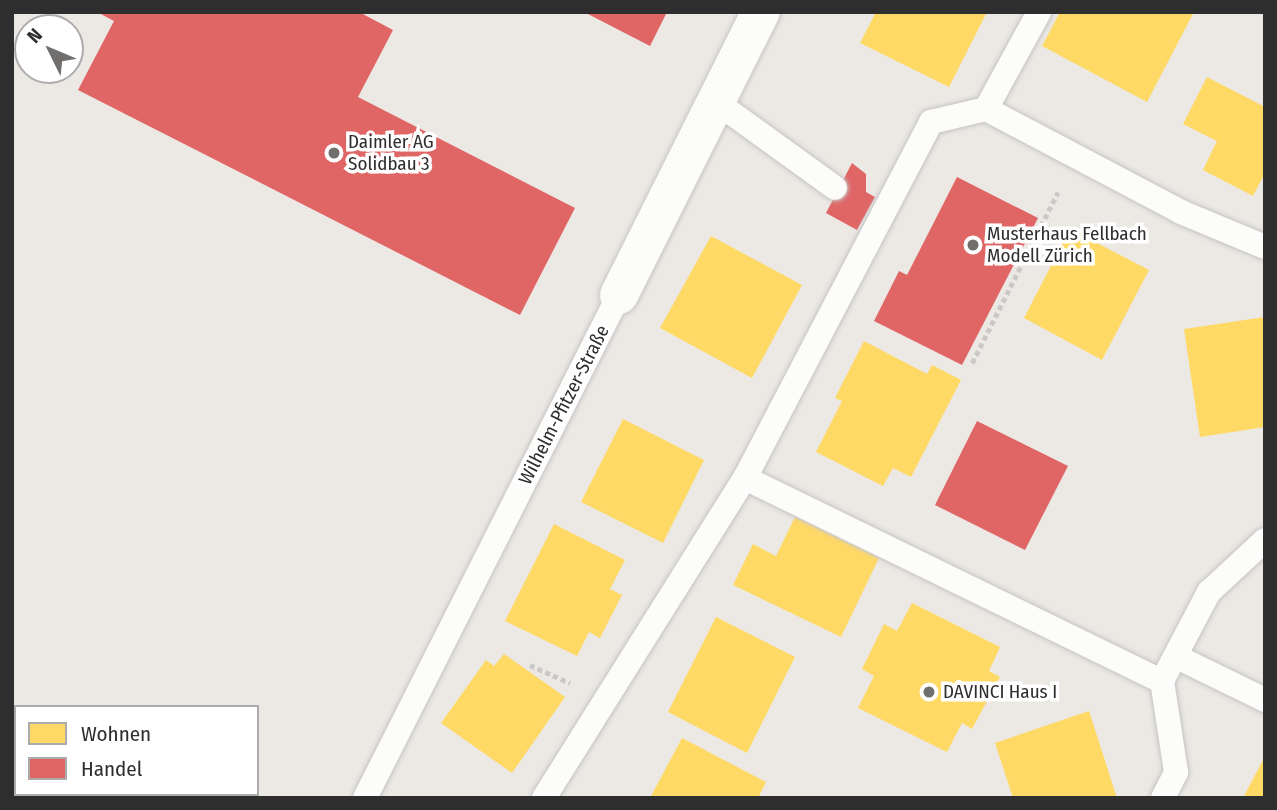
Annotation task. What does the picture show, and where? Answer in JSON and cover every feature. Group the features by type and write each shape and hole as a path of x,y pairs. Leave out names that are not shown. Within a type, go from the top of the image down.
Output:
{"street":[{"name":"Wilhelm-Pfitzer-Straße","path":"620,295 761,12"}],"lane":[{"path":"986,109 1039,12"},
{"path":"715,101 835,188"},
{"path":"544,798 745,478 931,122 986,109 1181,212 1265,247"},
{"name":"Wilhelm-Pfitzer-Straße","path":"365,798 620,295"},
{"path":"745,478 1162,681"},
{"path":"1163,798 1176,772 1162,681 1209,592 1265,540"},
{"path":"1177,657 1265,700"}],"path":[{"path":"972,363 1076,157"}],"building: Wohnen":[{"path":"876,12 987,12 949,87 860,43"},
{"path":"1060,12 1194,12 1147,102 1042,46"},
{"path":"1207,77 1265,107 1265,173 1253,196 1203,170 1217,141 1183,124"},
{"path":"1070,229 1149,270 1102,360 1024,318"},
{"path":"711,236 802,285 752,378 660,328"},
{"path":"1265,317 1265,427 1200,437 1184,329"},
{"path":"864,341 927,374 932,365 961,380 911,477 893,468 883,486 816,452 842,401 835,398"},
{"path":"623,419 704,460 663,543 581,502"},
{"path":"795,517 879,558 841,637 733,585 753,544 776,556"},
{"path":"554,524 625,560 610,589 622,595 600,638 589,632 577,656 505,621"},
{"name":"DAVINCI Haus I","path":"912,603 1000,647 989,671 1000,677 972,729 962,723 947,752 858,708 874,676 862,669 884,624 897,631"},
{"path":"716,617 795,657 747,753 668,712"},
{"path":"504,654 565,697 512,773 441,723 486,660 494,666"},
{"path":"1089,711 1117,798 1013,798 995,743"},
{"path":"682,738 766,782 758,798 650,798"},
{"path":"1265,756 1265,798 1243,798"}],"building: Handel":[{"name":"Daimler AG Solidbau 3","path":"97,12 359,12 393,30 358,97 575,208 520,315 78,90 84,84 84,78 114,21"},
{"path":"584,12 667,12 650,46"},
{"path":"852,163 866,174 866,192 875,197 857,230 826,213"},
{"name":"Musterhaus Fellbach Modell Zürich","path":"957,177 1038,218 962,365 874,321 899,271 907,275"},
{"path":"977,421 1068,466 1025,550 935,505"}],"place":[{"name":"Daimler AG Solidbau 3","path":"334,153"},
{"name":"Musterhaus Fellbach Modell Zürich","path":"973,245"},
{"name":"DAVINCI Haus I","path":"929,692"}]}
